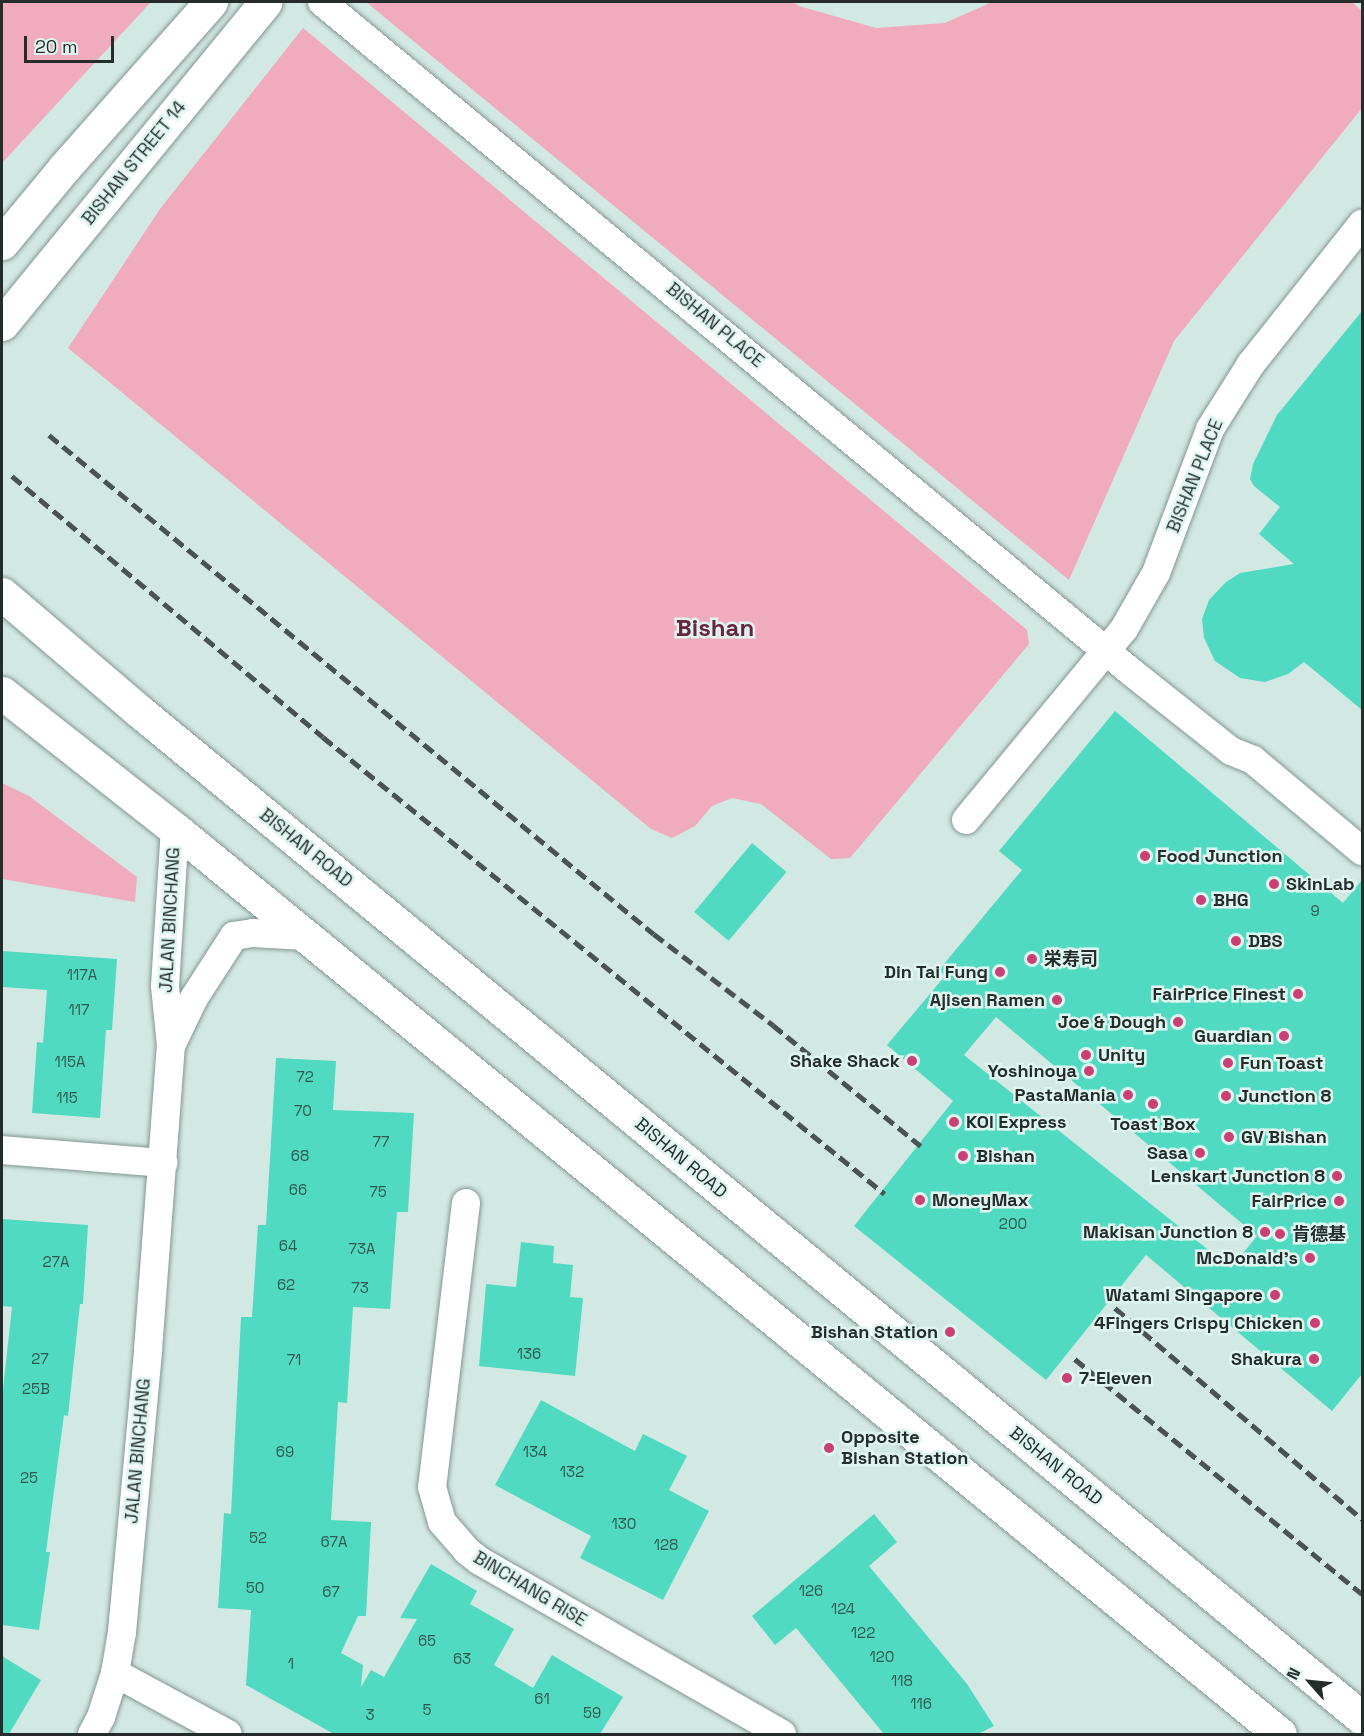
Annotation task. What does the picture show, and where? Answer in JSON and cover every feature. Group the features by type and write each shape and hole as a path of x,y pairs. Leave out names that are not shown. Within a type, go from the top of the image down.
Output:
{"main road":[{"path":"2,243 63,168 211,2"},
{"name":"BISHAN STREET 14","path":"2,324 266,2"},
{"name":"BISHAN ROAD","path":"2,594 139,711 1362,1718"},
{"path":"2,693 175,829 1280,1734"}],"street":[{"name":"BISHAN PLACE","path":"322,2 1106,651 1231,751 1252,760 1362,851"},
{"name":"BISHAN PLACE","path":"966,820 1124,629 1156,573 1210,429 1251,364 1362,224"},
{"name":"BISHAN PLACE","path":"1231,751 1244,773 1362,872"},
{"name":"JALAN BINCHANG","path":"92,1734 101,1716 115,1672 123,1621 171,1046 165,986 175,829"},
{"name":"JALAN BINCHANG","path":"171,1046 194,998 234,936 253,933 305,936"},
{"path":"2,1150 163,1163"},
{"name":"BINCHANG RISE","path":"466,1203 432,1486 442,1522 467,1551 480,1561 782,1734"},
{"path":"115,1672 228,1734"}],"shaded area":[{"path":"2,2 151,2 2,163"},
{"path":"366,2 793,2 799,6 876,28 945,23 992,2 1352,2 1362,11 1362,108 1174,341 1069,580"},
{"path":"303,28 1027,630 1029,644 850,858 831,859 761,804 732,798 712,806 695,826 672,838 651,829 68,348 160,209"},
{"path":"2,783 29,796 137,877 135,902 2,879"}],"building":[{"path":"1362,311 1362,710 1304,662 1288,674 1265,682 1240,678 1215,661 1204,638 1202,619 1209,600 1226,582 1240,573 1294,564 1259,534 1280,507 1254,486 1250,479 1253,464 1277,415"},
{"name":"Junction 8","path":"1115,711 1343,903 1362,880 1362,1374 1332,1411 1146,1255 1046,1380 854,1226 953,1101 887,1045 945,976 939,970 1022,870 999,851","holes":["996,1017 1257,1236 1231,1268 964,1055"]},
{"path":"752,843 786,872 729,941 694,912"},
{"path":"2,951 117,959 112,1030 106,1030 100,1118 32,1113 37,1042 43,1043 47,990 2,987"},
{"path":"276,1058 336,1061 333,1110 414,1113 408,1212 397,1212 390,1309 353,1307 347,1403 338,1402 331,1520 371,1522 366,1616 358,1616 341,1653 363,1665 361,1687 371,1670 384,1677 417,1619 400,1618 431,1564 477,1591 470,1604 514,1629 494,1665 533,1688 552,1655 623,1697 600,1734 334,1734 246,1685 251,1610 218,1608 224,1513 231,1514 241,1317 252,1317 258,1225 266,1225"},
{"path":"2,1219 88,1225 83,1304 80,1304 68,1416 64,1415 46,1552 50,1552 39,1630 2,1625 2,1398 12,1307 2,1306"},
{"path":"521,1242 554,1246 553,1263 573,1265 570,1297 583,1298 575,1376 479,1366 486,1284 516,1287"},
{"path":"541,1400 635,1451 643,1434 687,1456 669,1490 709,1511 663,1600 580,1558 591,1536 495,1485"},
{"path":"874,1514 897,1542 869,1566 967,1684 994,1726 978,1734 884,1734 796,1628 775,1645 752,1616"},
{"path":"2,1656 41,1680 9,1734 2,1734"}],"railway":[{"path":"49,435 654,934 773,1025 921,1146"},
{"path":"12,476 323,737 885,1194"},
{"path":"1115,1308 1362,1519"},
{"path":"1075,1359 1362,1594"}],"place":[{"name":"Food Junction","path":"1145,856"},
{"name":"SkinLab","path":"1274,884"},
{"name":"BHG","path":"1201,900"},
{"name":"DBS","path":"1236,941"},
{"name":"栄寿司","path":"1032,959"},
{"name":"Din Tai Fung","path":"1000,972"},
{"name":"FairPrice Finest","path":"1298,994"},
{"name":"Ajisen Ramen","path":"1057,1000"},
{"name":"Joe & Dough","path":"1178,1022"},
{"name":"Guardian","path":"1284,1036"},
{"name":"Unity","path":"1086,1055"},
{"name":"Shake Shack","path":"912,1061"},
{"name":"Fun Toast","path":"1228,1063"},
{"name":"Yoshinoya","path":"1089,1071"},
{"name":"PastaMania","path":"1128,1095"},
{"name":"Junction 8","path":"1226,1096"},
{"name":"Toast Box","path":"1153,1104"},
{"name":"KOI Express","path":"954,1122"},
{"name":"GV Bishan","path":"1229,1137"},
{"name":"Sasa","path":"1200,1153"},
{"name":"Bishan","path":"963,1156"},
{"name":"Lenskart Junction 8","path":"1337,1176"},
{"name":"MoneyMax","path":"920,1200"},
{"name":"FairPrice","path":"1339,1201"},
{"name":"Makisan Junction 8","path":"1265,1232"},
{"name":"肯德基","path":"1280,1234"},
{"name":"McDonald's","path":"1310,1258"},
{"name":"Watami Singapore","path":"1275,1295"},
{"name":"4Fingers Crispy Chicken","path":"1315,1323"},
{"name":"Bishan Station","path":"950,1332"},
{"name":"Shakura","path":"1314,1359"},
{"name":"7-Eleven","path":"1067,1378"},
{"name":"Opposite Bishan Station","path":"829,1448"}],"district":[{"name":"Bishan","path":"715,628"}]}
